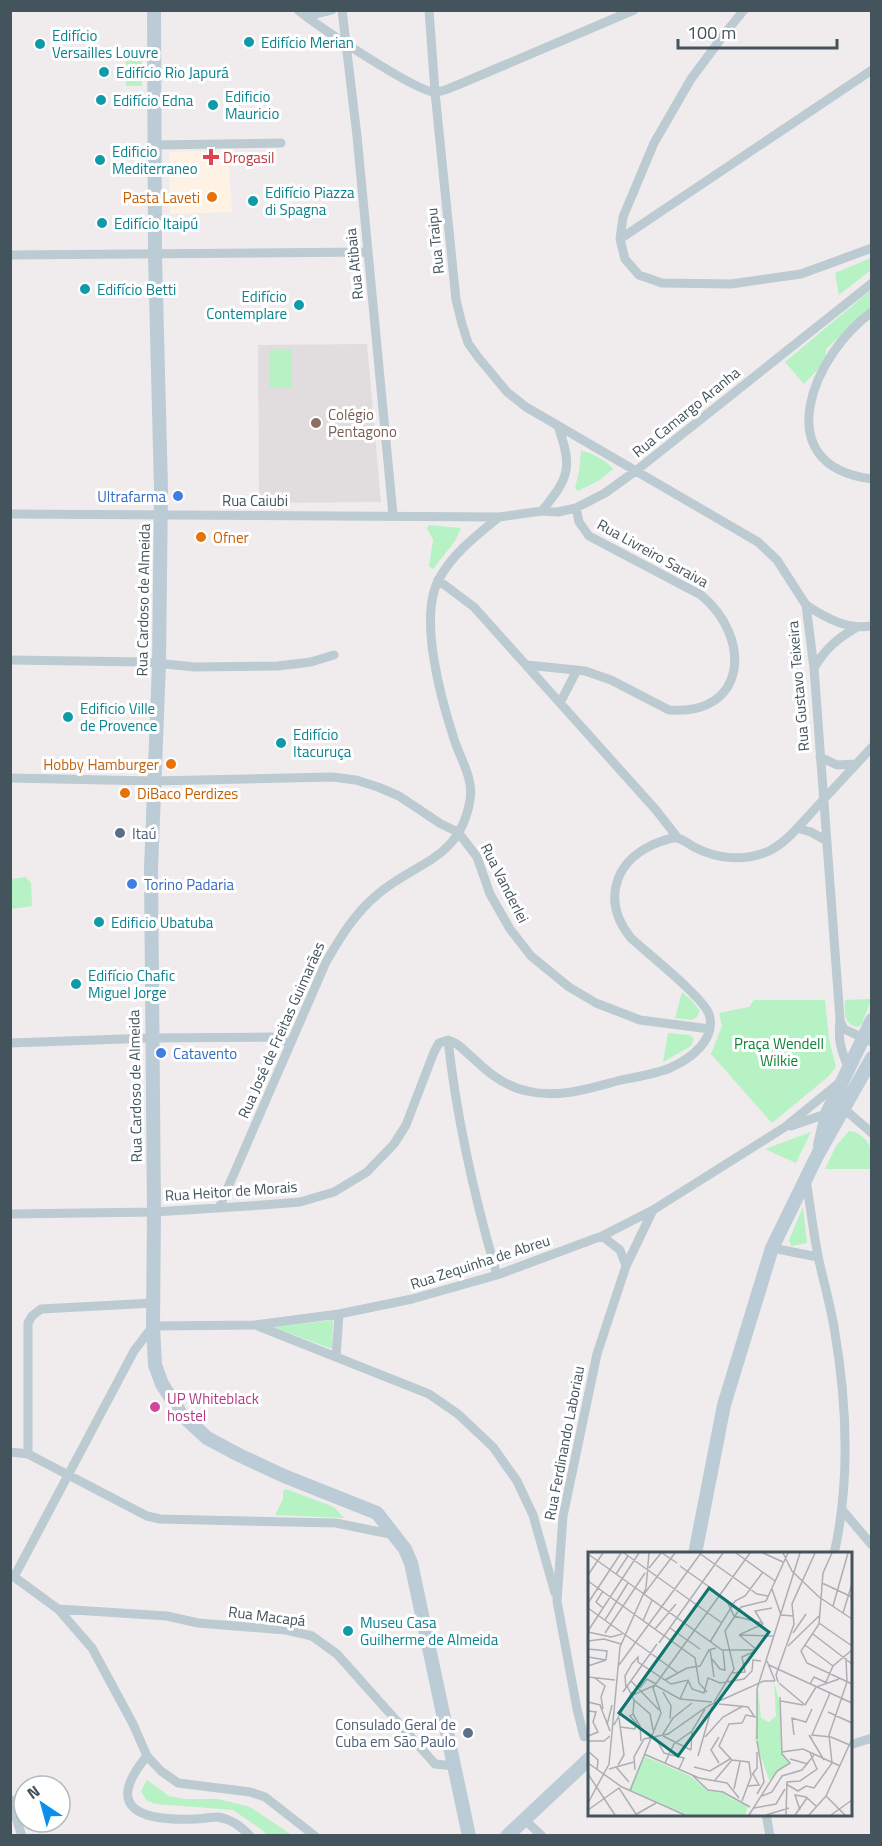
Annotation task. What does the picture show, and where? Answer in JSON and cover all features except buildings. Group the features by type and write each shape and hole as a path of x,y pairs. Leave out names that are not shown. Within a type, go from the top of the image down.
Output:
{"main road":[{"name":"Rua Cardoso de Almeida","path":"154,10 155,255 161,514 159,664 151,869 155,1365 162,1384 181,1414 207,1438 249,1460 377,1513 405,1549 411,1563 469,1836"},
{"path":"818,1154 828,1112 848,1067 867,1040 872,1020"},
{"path":"695,1552 724,1405 772,1248 818,1154 872,1058"},
{"path":"507,1836 588,1759"}],"street":[{"path":"300,10 316,14 332,10"},
{"path":"300,10 344,42 418,87 435,92 460,84 634,10"},
{"name":"Rua Atibaia","path":"342,10 357,136 393,515"},
{"name":"Rua Traipu","path":"429,10 456,300 468,343 494,378 526,407 637,471"},
{"path":"744,10 709,53 671,111 654,143 627,204 620,239 625,259 639,275 662,283 730,284 801,274 872,248"},
{"path":"620,239 872,70"},
{"path":"155,145 281,143"},
{"path":"10,255 368,252"},
{"name":"Rua Camargo Aranha","path":"499,517 542,511 558,512 576,508 604,493 637,471 872,283"},
{"path":"872,312 849,333 838,347 813,393 808,411 809,432 820,456 840,472 852,477 872,479"},
{"path":"542,511 566,478 568,462 558,426"},
{"name":"Rua Gustavo Teixeira","path":"637,471 758,542 777,560 806,605 814,668 840,1019 840,1048 848,1067"},
{"name":"Rua Livreiro Saraiva","path":"527,665 577,670 611,680 669,710 688,711 707,704 723,693 732,678 736,659 728,628 713,604 701,595 589,536 579,522 576,508"},
{"name":"Rua Caiubi","path":"10,514 499,517"},
{"name":"Rua José de Freitas Guimarães","path":"219,1208 326,962 345,928 380,892 449,847 465,820 471,793 468,776 454,740 442,698 433,655 431,596 438,580 459,551 499,517"},
{"path":"438,580 474,607 656,810 677,837 713,855 750,857 780,844 872,747"},
{"path":"806,605 846,626 872,626"},
{"path":"814,668 837,639 857,627"},
{"path":"10,660 195,667 278,666 311,662 334,655"},
{"path":"560,703 577,670"},
{"path":"820,757 837,765 856,764"},
{"name":"Rua Vanderlei","path":"10,778 154,781 332,777 356,780 399,796 441,824 458,832 477,857 490,894 510,929 531,956 569,987 596,1004 617,1012 648,1021 710,1029"},
{"path":"797,828 812,832 827,840"},
{"path":"448,1040 462,1047 492,1076 525,1091 547,1094 579,1091 669,1068 693,1054 702,1046 710,1029 709,1014 702,1003 631,938 617,919 613,902 619,878 630,859 638,852 665,839 677,837"},
{"path":"840,1019 844,1029 867,1040"},
{"path":"10,1043 272,1037 290,1043"},
{"path":"448,1040 455,1103 471,1180 497,1275"},
{"name":"Rua Heitor de Morais","path":"10,1214 154,1212 219,1208 300,1202 334,1192 367,1172 394,1144 406,1125 434,1052 439,1043 448,1040"},
{"name":"Rua Zequinha de Abreu","path":"153,1326 255,1325 339,1314 412,1299 497,1275 602,1236 653,1210 785,1127 842,1081"},
{"path":"843,1108 872,1133"},
{"name":"Rua Zequinha de Abreu","path":"785,1127 843,1108"},
{"path":"806,1179 818,1257 835,1329 845,1413 843,1511 834,1552"},
{"name":"Rua Ferdinando Laboriau","path":"584,1737 557,1601 563,1516 597,1354 626,1266 653,1210"},
{"path":"602,1236 620,1251 626,1266"},
{"path":"772,1248 818,1257"},
{"path":"28,1454 28,1323 32,1316 41,1309 154,1303"},
{"path":"336,1357 339,1314"},
{"path":"255,1325 429,1394 458,1414 493,1447 517,1481 533,1515 557,1601"},
{"path":"153,1326 134,1351 12,1576 58,1609 92,1648 133,1724 147,1756 178,1783 250,1792 265,1797 315,1836"},
{"path":"10,1452 28,1454 147,1516 160,1519 336,1523 395,1535"},
{"path":"843,1511 872,1545"},
{"name":"Rua Macapá","path":"58,1609 167,1616 198,1623 286,1630 312,1636 337,1654 435,1764 455,1766"},
{"path":"852,1744 872,1738"},
{"path":"147,1756 127,1786 126,1795 130,1804 137,1811 152,1816 192,1819 218,1817 234,1823 250,1836"},
{"path":"10,1799 22,1836"},
{"path":"766,1816 770,1836"},
{"path":"525,1820 542,1836"}],"shaded area":[{"path":"228,150 232,212 170,214 169,152"},
{"name":"Colégio Pentagono","path":"367,344 381,502 259,503 258,345"}],"green space":[{"path":"126,53 142,53 142,86 126,86"},
{"path":"871,258 871,270 839,295 835,273"},
{"path":"871,290 871,307 826,349 826,361 804,384 785,362"},
{"path":"269,349 292,349 292,387 269,387"},
{"path":"581,451 598,457 613,469 600,480 578,491 575,488"},
{"path":"429,525 461,528 455,541 433,569 429,566 433,540 427,528"},
{"path":"26,877 31,883 32,906 11,909 11,879"},
{"path":"682,992 700,1011 692,1020 675,1018"},
{"path":"871,999 862,1024 857,1027 849,1023 846,1017 845,1000"},
{"name":"Praça Wendell Wilkie","path":"754,1000 825,1000 829,1039 836,1067 829,1076 772,1123 711,1054 722,1026 719,1013 749,1007"},
{"path":"668,1033 690,1035 694,1039 691,1046 663,1062"},
{"path":"849,1131 859,1134 870,1146 871,1169 825,1169 836,1146"},
{"path":"811,1132 796,1163 765,1149"},
{"path":"803,1207 807,1243 791,1246 789,1240"},
{"path":"333,1320 332,1349 273,1327"},
{"path":"286,1489 334,1507 344,1518 275,1515 283,1499 283,1491"},
{"path":"147,1780 169,1796 184,1799 218,1799 250,1807 292,1835 267,1835 233,1810 156,1804 146,1800 141,1791"}],"place":[{"name":"Edifício Merian","path":"249,42"},
{"name":"Edifício Versailles Louvre","path":"40,44"},
{"name":"Edifício Rio Japurá","path":"104,72"},
{"name":"Edifício Edna","path":"101,100"},
{"name":"Edificio Mauricio","path":"213,105"},
{"name":"Drogasil","path":"211,157"},
{"name":"Edificio Mediterraneo","path":"100,160"},
{"name":"Pasta Laveti","path":"212,197"},
{"name":"Edifício Piazza di Spagna","path":"253,201"},
{"name":"Edifício Itaipú","path":"102,223"},
{"name":"Edifício Betti","path":"85,289"},
{"name":"Edifício Contemplare","path":"299,305"},
{"name":"Colégio Pentagono","path":"316,423"},
{"name":"Ultrafarma","path":"178,496"},
{"name":"Ofner","path":"201,537"},
{"name":"Edificio Ville de Provence","path":"68,717"},
{"name":"Edifício Itacuruça","path":"281,743"},
{"name":"Hobby Hamburger","path":"171,764"},
{"name":"DiBaco Perdizes","path":"125,793"},
{"name":"Itaú","path":"120,833"},
{"name":"Torino Padaria","path":"132,884"},
{"name":"Edificio Ubatuba","path":"99,922"},
{"name":"Edifício Chafic Miguel Jorge","path":"76,984"},
{"name":"Catavento","path":"161,1053"},
{"name":"UP Whiteblack hostel","path":"155,1407"},
{"name":"Museu Casa Guilherme de Almeida","path":"348,1631"},
{"name":"Consulado Geral de Cuba em São Paulo","path":"468,1733"}]}
